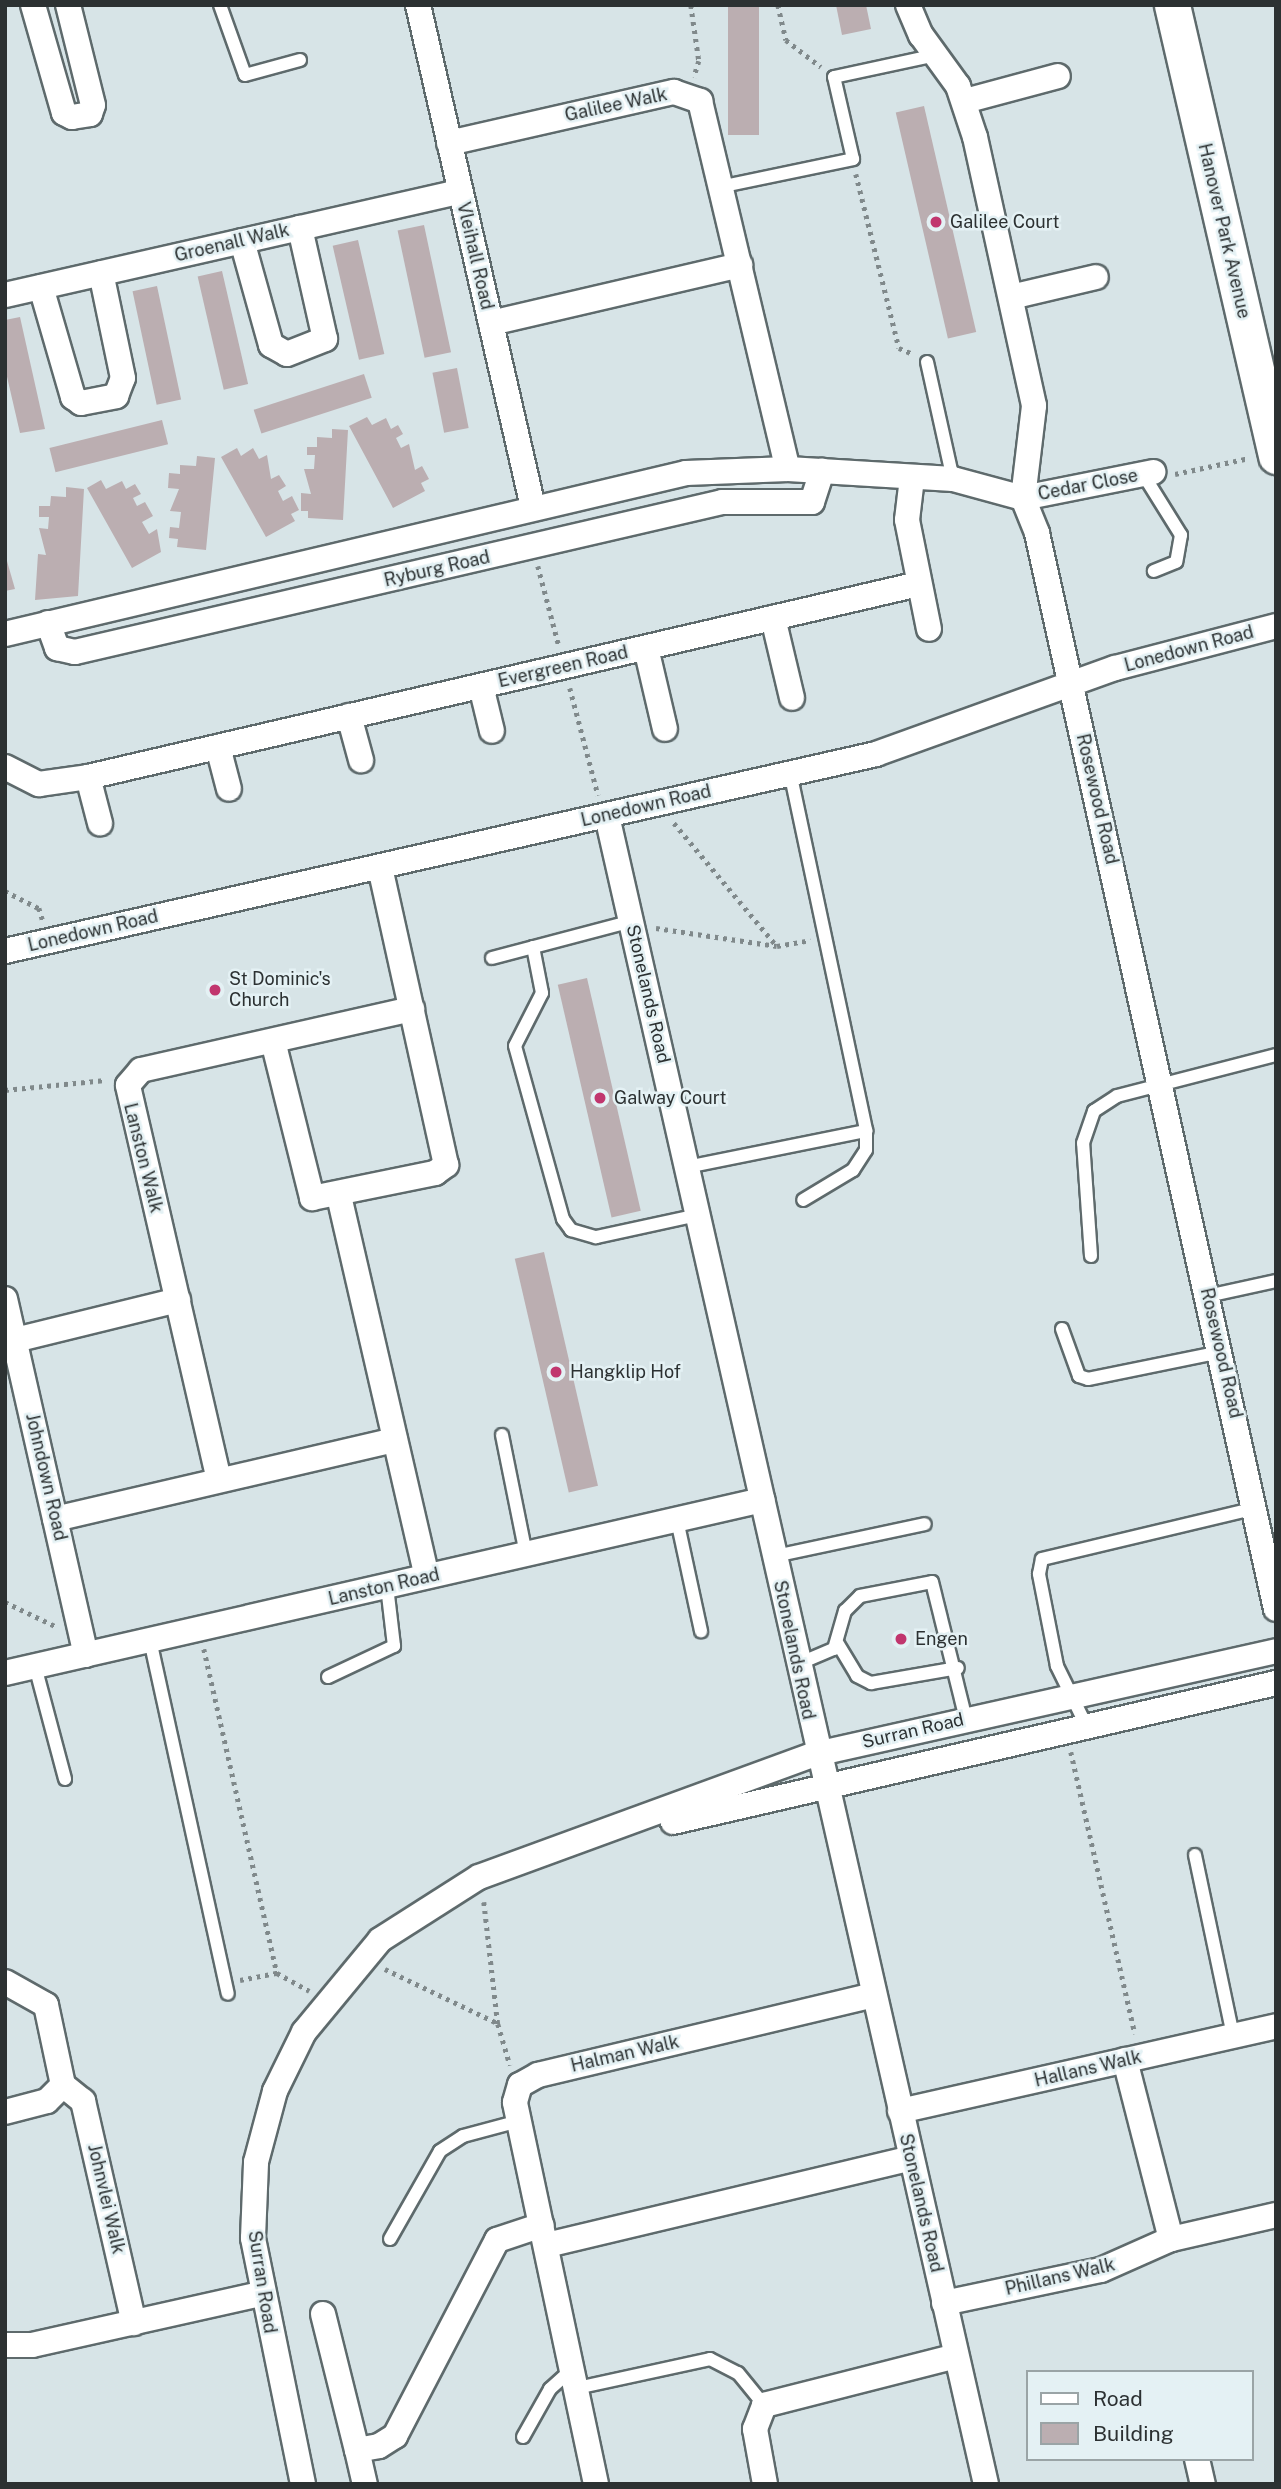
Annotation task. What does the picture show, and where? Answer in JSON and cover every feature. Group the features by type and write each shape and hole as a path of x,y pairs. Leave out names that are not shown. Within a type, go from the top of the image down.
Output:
{"street":[{"path":"33,5 64,113 72,117 90,114 93,105 68,5"},
{"name":"Vleihall Road","path":"418,5 533,507"},
{"name":"Rosewood Road","path":"908,5 965,101 1011,297 1034,405 1023,498 1037,533 1162,1083 1276,1609"},
{"name":"Hanover Park Avenue","path":"1172,5 1263,457"},
{"path":"965,101 1058,76"},
{"name":"Galilee Walk","path":"449,144 648,96 688,94 706,112 788,469"},
{"name":"Groenall Walk","path":"5,295 460,192"},
{"path":"242,241 271,345 287,354 325,339 300,228"},
{"path":"491,323 740,265"},
{"path":"41,287 73,397 81,403 116,396 123,379 101,274"},
{"path":"1011,297 1096,277"},
{"path":"5,634 533,507 686,473 788,469 912,478 953,478 1023,498"},
{"name":"Ryburg Road","path":"48,623 57,648 75,652 722,502 812,502 822,471"},
{"name":"Cedar Close","path":"1023,498 1153,474"},
{"path":"912,478 907,520 929,629"},
{"name":"Evergreen Road","path":"5,768 39,784 88,776 919,584"},
{"path":"773,618 792,698"},
{"name":"Lonedown Road","path":"5,951 607,816 790,772 964,727 1071,685 1276,626"},
{"name":"Evergreen Road","path":"646,648 665,729"},
{"name":"Evergreen Road","path":"481,686 492,731"},
{"path":"349,716 361,760"},
{"path":"218,747 229,789"},
{"path":"88,776 100,823"},
{"name":"Stonelands Road","path":"607,816 775,1556 816,1754 986,2484"},
{"path":"273,1041 308,1192 317,1199 435,1173 448,1161 380,867"},
{"name":"Lanston Walk","path":"219,1480 129,1098 131,1077 412,1009"},
{"path":"339,1196 427,1577"},
{"name":"Johndown Road","path":"5,1299 86,1655"},
{"path":"15,1340 178,1300"},
{"path":"55,1519 395,1440"},
{"name":"Lanston Road","path":"5,1673 762,1500"},
{"name":"Surran Road","path":"303,2484 261,2294 253,2238 256,2162 275,2091 326,2000 351,1970 410,1916 479,1877 561,1850 816,1754 1066,1695 1276,1651"},
{"name":"Surran Road","path":"561,1850 1074,1726 1276,1683"},
{"name":"Johnvlei Walk","path":"5,1982 46,2005 63,2085 83,2101 134,2323"},
{"name":"Halman Walk","path":"520,2085 538,2075 873,1995"},
{"name":"Hallans Walk","path":"900,2111 1276,2026"},
{"path":"1133,2059 1171,2239"},
{"path":"5,2112 47,2101 63,2085"},
{"path":"520,2085 519,2121 596,2484"},
{"path":"357,2450 395,2436 497,2240 544,2235 911,2158"},
{"name":"Phillans Walk","path":"944,2303 1101,2270 1171,2239 1276,2215"},
{"path":"5,2345 134,2323 261,2294"},
{"path":"323,2314 365,2484"},
{"path":"765,2484 755,2429 764,2405 956,2356"},
{"path":"1197,2461 1203,2484"}],"lane":[{"path":"220,5 245,75 300,60"},
{"path":"724,186 853,159 834,76 937,55"},
{"path":"927,362 953,478"},
{"path":"1153,474 1181,535 1176,562 1154,571"},
{"path":"790,772 866,1131 866,1150 853,1170 803,1200"},
{"path":"492,958 632,921"},
{"path":"533,947 542,993 515,1046 563,1219 571,1230 596,1237 698,1215"},
{"path":"1091,1256 1085,1126 1106,1101 1162,1083 1276,1056"},
{"path":"687,1167 866,1131"},
{"path":"1207,1296 1276,1282"},
{"path":"1062,1329 1079,1376 1088,1380 1221,1352"},
{"path":"502,1435 526,1554"},
{"path":"1074,1726 1039,1574 1042,1559 1256,1508"},
{"path":"677,1520 701,1631"},
{"path":"775,1556 925,1524"},
{"path":"958,1668 871,1684 857,1676 838,1644 850,1602 928,1581 938,1587 958,1668 966,1718"},
{"path":"328,1677 394,1646 387,1586"},
{"path":"150,1640 227,1989"},
{"path":"797,1664 838,1644"},
{"path":"35,1666 65,1779"},
{"path":"1195,1855 1233,2036"},
{"path":"390,2239 440,2151 463,2136 519,2121"},
{"path":"523,2437 550,2389 575,2378 710,2359 738,2372 764,2405"}],"path":[{"path":"688,94 699,61 691,5"},
{"path":"778,5 786,40 834,76"},
{"path":"853,159 899,348 927,362"},
{"path":"1153,474 1263,457"},
{"path":"657,804 777,946"},
{"path":"5,891 40,908 48,941"},
{"path":"632,921 682,936 777,946 825,937"},
{"path":"5,1090 131,1077"},
{"path":"5,1602 52,1623 86,1655"},
{"path":"199,1628 277,1973"},
{"path":"1074,1726 1133,2059"},
{"path":"479,1877 498,2024 520,2085"},
{"path":"351,1970 382,1968 498,2024"},
{"path":"227,1989 277,1973 326,2000"}],"building":[{"path":"728,5 759,5 759,135 728,135"},
{"path":"836,5 866,5 871,29 842,35"},
{"name":"Galilee Court","path":"924,106 976,332 948,339 896,113"},
{"path":"424,225 451,352 425,358 398,231"},
{"path":"358,240 384,354 359,360 333,246"},
{"path":"222,271 248,384 224,390 198,277"},
{"path":"157,286 181,399 157,405 133,291"},
{"path":"20,317 45,429 20,433 5,368 5,320"},
{"path":"457,368 469,428 444,433 432,373"},
{"path":"364,374 372,398 261,434 254,410"},
{"path":"367,417 372,425 386,418 391,429 398,425 403,434 396,438 401,448 409,444 415,470 422,466 429,479 421,483 425,491 393,508 349,426"},
{"path":"162,420 168,444 55,472 49,448"},
{"path":"332,429 348,430 343,520 308,518 308,511 301,511 301,493 311,494 304,469 314,469 315,455 307,455 307,447 317,447 317,437 332,438"},
{"path":"237,448 241,456 253,448 259,459 267,455 271,479 279,475 286,486 278,491 283,501 292,496 299,510 291,514 295,521 266,537 221,457"},
{"path":"197,456 215,458 206,550 177,547 178,539 169,538 170,527 179,528 181,512 170,511 179,489 168,488 169,473 180,474 180,465 196,466"},
{"path":"101,480 106,489 122,481 126,489 135,484 141,494 133,498 137,506 145,502 153,516 142,522 149,534 157,529 161,552 132,568 87,488"},
{"path":"66,487 84,489 78,596 35,600 38,554 46,555 39,528 48,529 49,517 39,517 39,506 50,506 51,496 66,497"},
{"path":"5,554 15,589 5,591"},
{"name":"Galway Court","path":"587,978 641,1211 612,1218 558,985"},
{"name":"Hangklip Hof","path":"544,1252 598,1486 569,1493 515,1259"}],"place":[{"name":"Galilee Court","path":"936,222"},
{"name":"St Dominic's Church","path":"215,990"},
{"name":"Galway Court","path":"600,1098"},
{"name":"Hangklip Hof","path":"556,1372"},
{"name":"Engen","path":"901,1639"}]}
